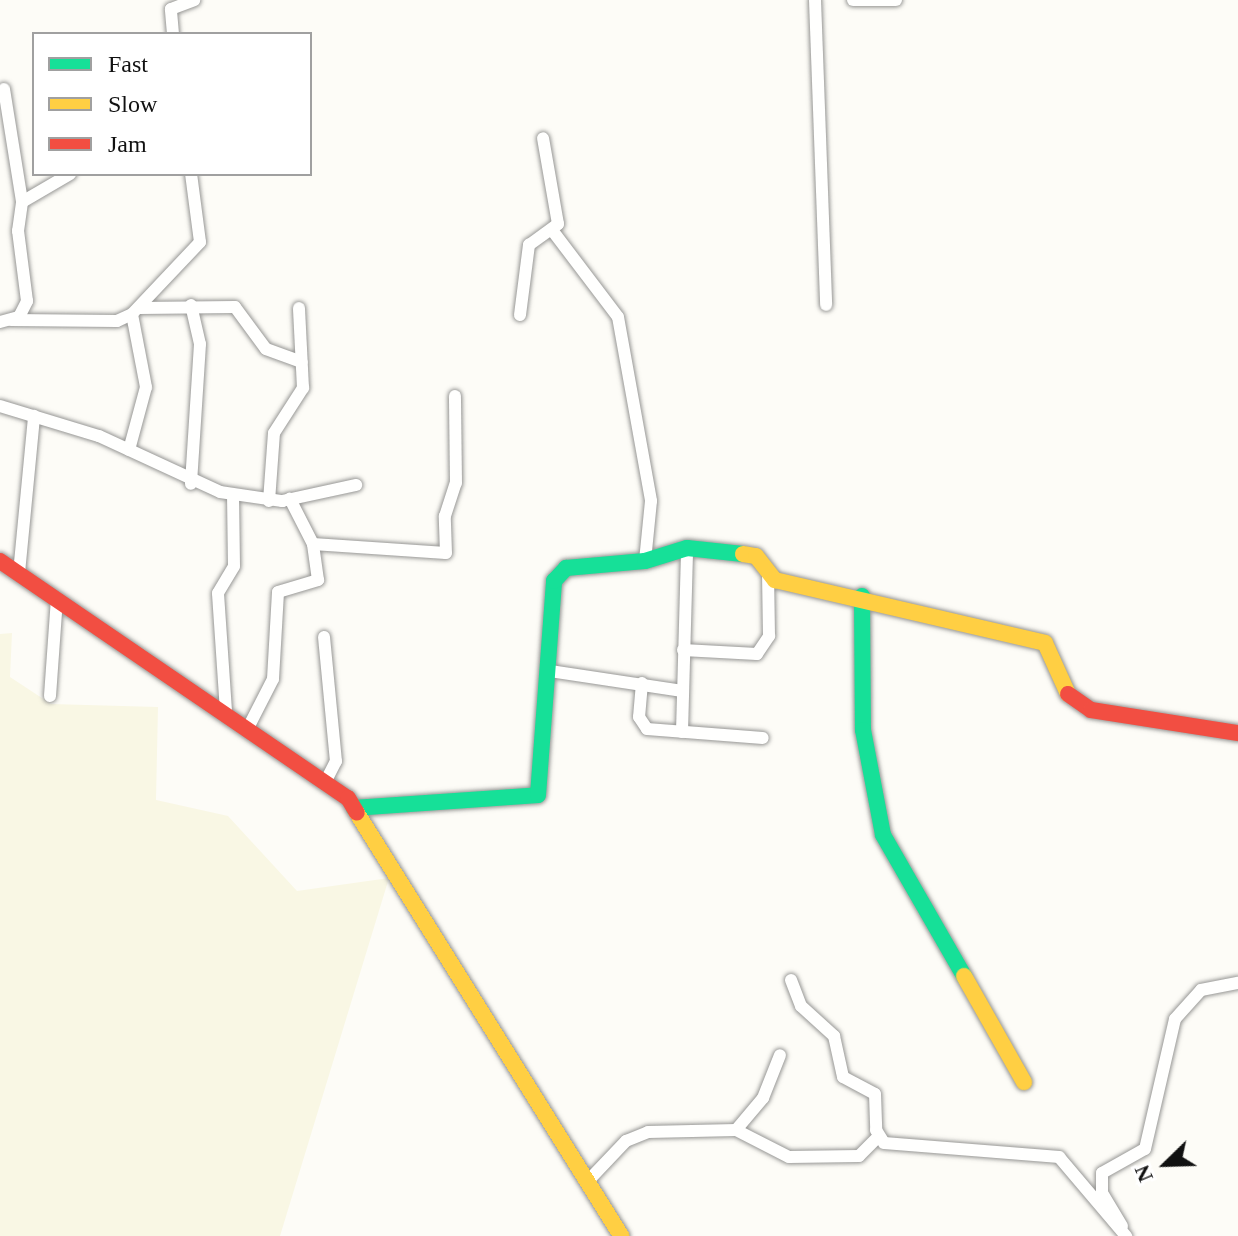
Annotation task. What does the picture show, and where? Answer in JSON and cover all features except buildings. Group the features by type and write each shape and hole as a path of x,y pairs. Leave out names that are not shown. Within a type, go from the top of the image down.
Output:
{"street":[{"path":"173,32 171,9 194,0"},
{"path":"815,0 826,305"},
{"path":"853,0 896,0"},
{"path":"4,89 22,202 18,231 27,301 5,321"},
{"path":"520,315 529,245 552,230 559,215 543,138"},
{"path":"22,202 67,176"},
{"path":"5,321 117,321 135,311 200,242 191,176"},
{"path":"552,230 618,317 651,501 645,561"},
{"path":"135,311 191,305 235,307 266,349 302,362"},
{"path":"191,305 200,344 191,484"},
{"path":"269,501 270,448 278,420 303,388 299,308"},
{"path":"129,450 146,387 135,311"},
{"path":"313,544 446,553 445,516 456,483 455,396"},
{"path":"0,406 129,450 191,484 233,495 269,501 356,485"},
{"path":"19,573 34,416"},
{"path":"226,711 218,593 234,566 233,495"},
{"path":"249,726 273,679 276,597 318,580 313,544 290,499"},
{"path":"682,732 687,548"},
{"path":"354,808 538,795 559,573 645,561 687,548 756,556 768,575 769,636 757,654 683,650"},
{"path":"0,561 327,779 354,808 621,1236"},
{"path":"768,575 1045,643 1060,688 1091,710 1238,733"},
{"path":"862,596 863,730 883,835 1024,1082"},
{"path":"50,696 57,598"},
{"path":"324,637 336,761 327,779"},
{"path":"550,671 682,691"},
{"path":"642,683 642,725 682,732 763,738"},
{"path":"587,1182 639,1135 736,1130 789,1157 859,1156 877,1138 875,1094 843,1077 834,1036 801,1006 791,980"},
{"path":"1126,1236 1102,1193 1102,1173 1145,1149 1182,1006 1213,985 1238,983"},
{"path":"736,1130 763,1098 780,1055"},
{"path":"877,1138 902,1146 1059,1157 1126,1236"}],"shaded area":[{"path":"12,633 10,677 51,704 158,707 156,800 228,816 297,891 389,878 280,1236 0,1236 0,634"}],"traffic: fast":[{"path":"354,808 538,795 554,581 566,568 645,561 687,548 743,554"},
{"path":"862,596 863,730 883,835 964,976"}],"traffic: slow":[{"path":"743,554 756,556 775,580 1045,643 1068,694"},
{"path":"357,813 621,1236"},
{"path":"964,976 1024,1082"}],"traffic: jam":[{"path":"0,561 348,798 357,813"},
{"path":"1068,694 1091,710 1238,733"}]}
